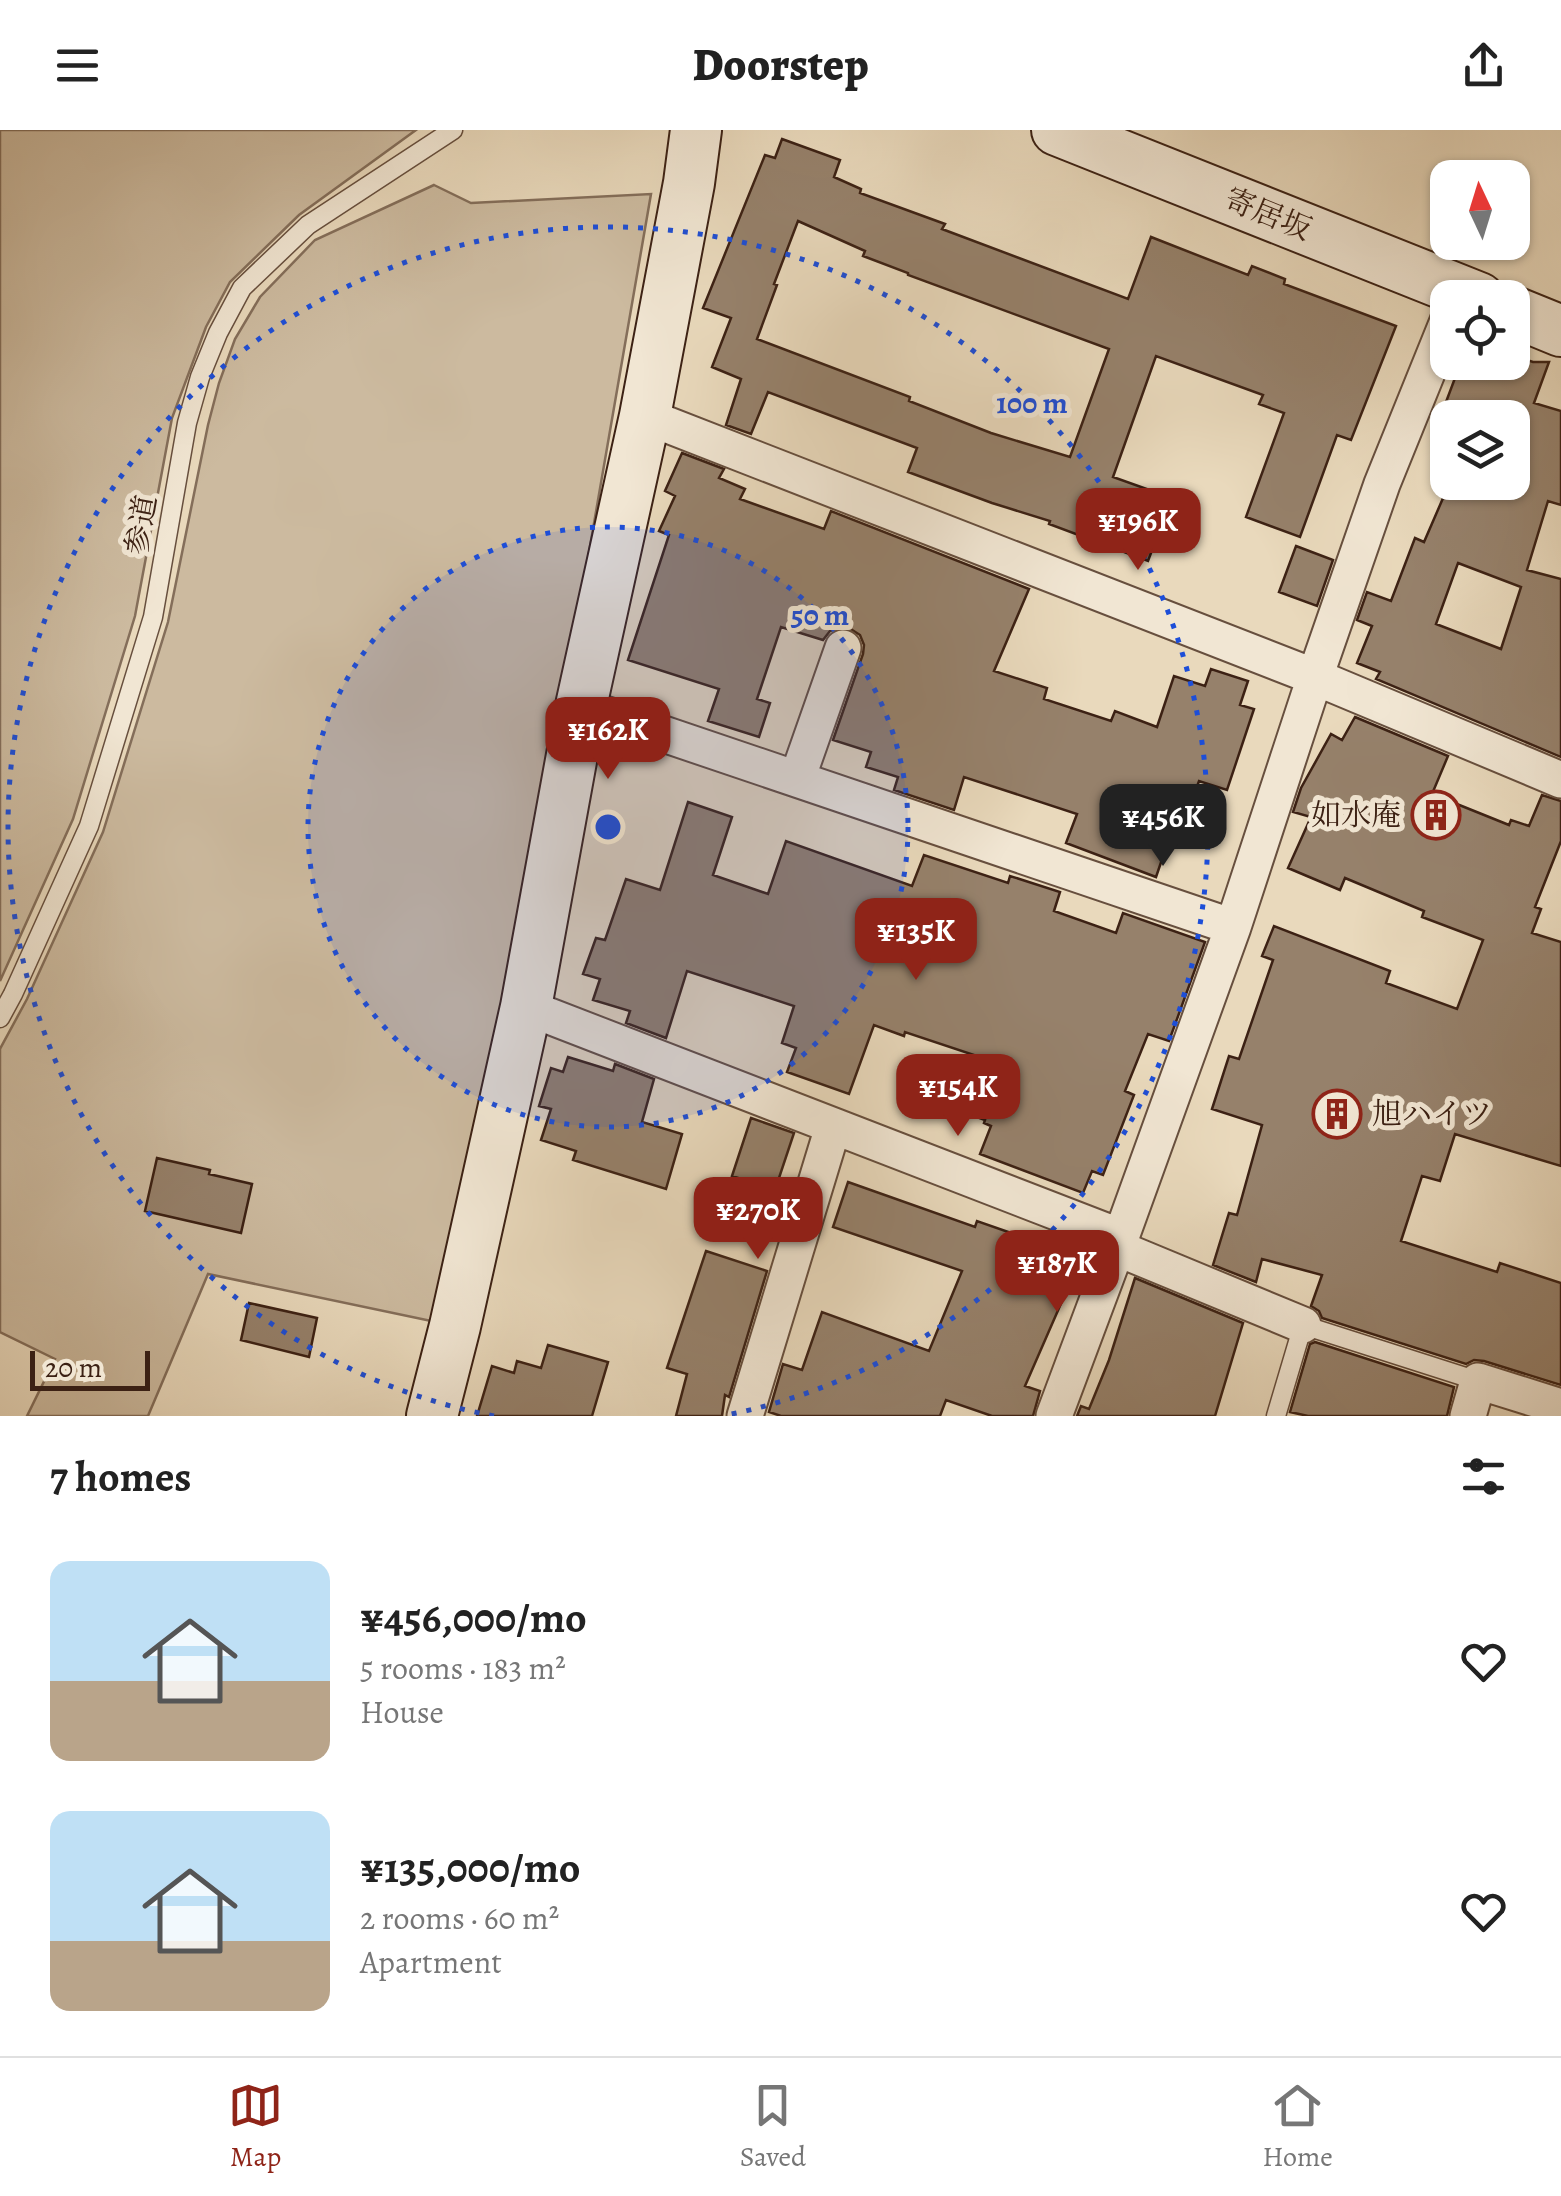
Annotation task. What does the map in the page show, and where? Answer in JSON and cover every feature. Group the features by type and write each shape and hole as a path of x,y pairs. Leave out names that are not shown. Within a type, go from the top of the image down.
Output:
{"street":[{"path":"432,1416 526,1006 581,706 644,416 696,130"},
{"name":"寄居坂","path":"1057,130 1430,288"},
{"path":"1530,318 1561,331"},
{"path":"1054,1416 1233,927 1382,484 1430,373"},
{"path":"644,416 1315,677 1561,780"},
{"path":"797,779 843,648"},
{"path":"581,706 1233,927"},
{"path":"526,1006 1119,1242 1302,1326"},
{"path":"745,1416 833,1126"},
{"path":"1468,1416 1478,1381 1561,1406"}],"lane":[{"name":"参道","path":"0,1018 89,826 152,617 187,423 200,377 226,318 242,288 308,225 453,130"},
{"path":"1276,1416 1302,1326 1478,1381"}],"shaded area":[{"path":"0,130 416,130 299,215 230,282 206,327 172,418 135,616 73,819 0,981"},
{"path":"434,185 471,203 651,194 455,1326 208,1274 148,1416 27,1416 55,1359 0,1332 0,1049 103,832 168,622 219,383 235,339 260,297 315,240"}],"building":[{"path":"782,139 840,160 834,177 861,189 860,193 945,224 942,229 1128,299 1151,237 1248,275 1252,266 1285,279 1284,284 1396,326 1351,440 1337,435 1300,537 1246,517 1284,413 1259,404 1263,395 1156,356 1113,477 1172,498 1148,561 1049,524 1050,521 908,472 917,448 768,392 751,434 726,425 741,379 712,367 731,318 703,308 765,155 775,158","holes":["798,221 865,251 863,256 908,275 1109,349 1070,457 991,433 909,401 910,397 757,339"]},
{"path":"1530,361 1549,362 1534,403 1561,411 1561,505 1548,501 1527,570 1561,579 1561,757 1376,679 1380,672 1357,663 1372,626 1357,620 1367,592 1391,601 1415,538 1424,542 1442,500 1530,500 1530,400 1447,400 1454,380 1530,380","holes":["1458,563 1521,587 1501,649 1436,624"]},
{"path":"682,453 724,469 719,478 745,489 740,499 824,529 831,511 1029,589 994,671 1047,688 1044,699 1111,721 1115,711 1157,727 1174,676 1205,686 1211,669 1248,681 1240,705 1254,709 1227,790 1199,781 1178,838 1170,836 1156,877 1066,843 1077,814 964,777 954,810 894,790 898,777 866,767 871,752 833,740 863,654 860,635 849,628 830,631 823,640 781,627 757,699 770,703 759,737 708,721 719,689 628,660 669,535 659,531 675,496 665,491"},
{"path":"1296,546 1333,560 1317,606 1279,592"},
{"path":"1355,717 1448,756 1432,794 1509,825 1511,820 1529,826 1542,795 1561,801 1561,841 1535,907 1541,909 1532,933 1561,942 1561,1166 1455,1134 1440,1181 1422,1176 1401,1241 1497,1272 1500,1263 1561,1283 1561,1385 1484,1361 1466,1364 1322,1318 1311,1306 1322,1275 1262,1259 1256,1282 1213,1265 1229,1213 1237,1215 1262,1125 1212,1109 1229,1056 1239,1059 1273,960 1262,956 1274,926 1390,971 1386,983 1457,1009 1483,940 1422,917 1424,911 1345,878 1340,890 1288,868 1311,817 1293,812 1301,788 1331,734 1342,740"},
{"path":"688,802 732,817 713,875 768,894 786,841 912,886 924,855 1008,883 1010,876 1060,892 1054,911 1116,933 1123,913 1205,942 1169,1041 1148,1034 1125,1091 1134,1095 1103,1175 1092,1171 1083,1193 980,1154 991,1126 955,1109 977,1056 874,1025 849,1094 787,1072 796,1048 782,1043 794,1006 687,971 666,1038 626,1023 630,1011 593,1000 600,979 583,974 596,938 605,940 626,879 660,890"},
{"path":"568,1057 613,1071 615,1064 654,1079 642,1122 682,1134 666,1189 573,1160 576,1151 541,1140 551,1109 539,1106 551,1068 563,1072"},
{"path":"751,1118 794,1133 775,1190 732,1176"},
{"path":"157,1158 252,1184 241,1233 145,1211"},
{"path":"848,1182 975,1227 977,1221 1077,1256 1066,1292 1025,1386 1040,1391 1033,1416 992,1416 946,1400 940,1416 781,1416 769,1412 783,1364 802,1370 822,1312 929,1351 962,1271 833,1227"},
{"path":"706,1251 767,1271 729,1397 725,1395 722,1416 676,1416 687,1374 667,1368"},
{"path":"1135,1278 1243,1323 1215,1416 1077,1416 1081,1406 1089,1409"},
{"path":"249,1303 317,1318 309,1357 241,1340"},
{"path":"1315,1342 1454,1387 1447,1416 1308,1416 1290,1412 1310,1344"},
{"path":"548,1345 608,1362 592,1416 477,1416 492,1366 514,1373 517,1361 541,1368"}],"place":[{"name":"如水庵","path":"1436,815"},
{"name":"旭ハイツ","path":"1337,1114"}]}
